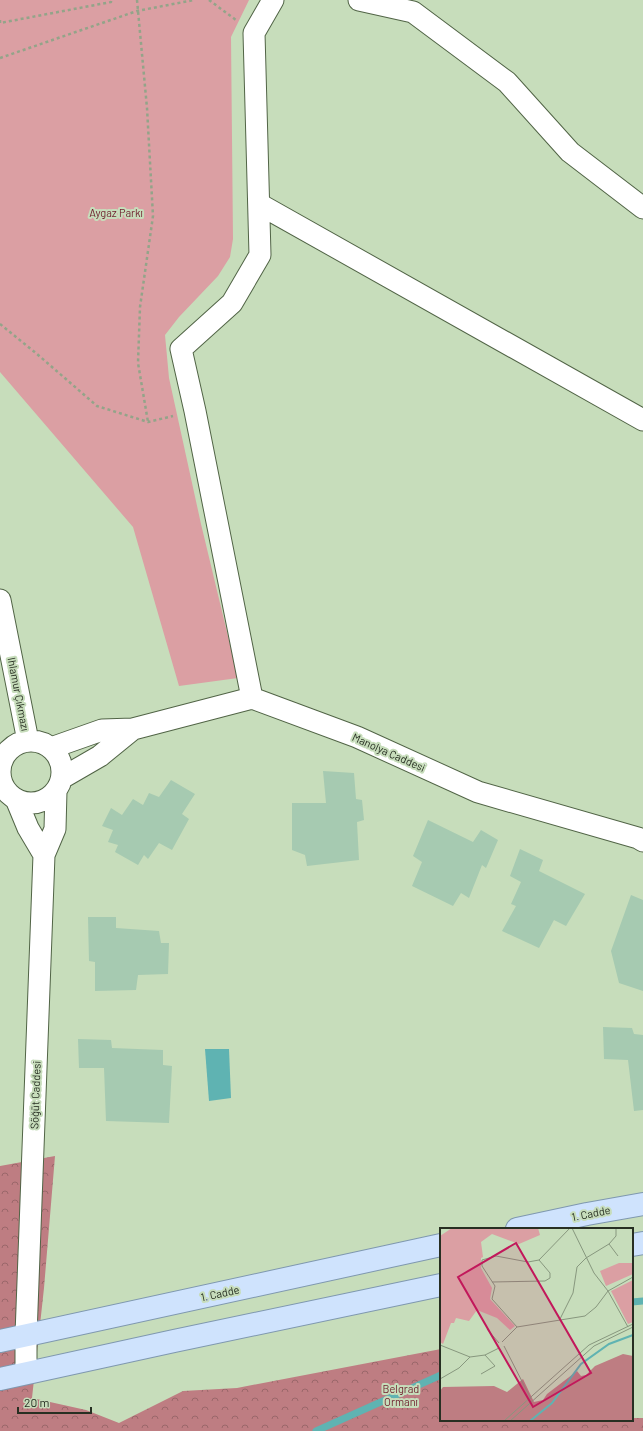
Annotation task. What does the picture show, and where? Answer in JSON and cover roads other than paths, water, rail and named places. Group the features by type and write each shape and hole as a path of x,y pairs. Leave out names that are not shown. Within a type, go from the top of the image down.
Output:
{"main road":[{"name":"1. Cadde","path":"522,1228 643,1204"},
{"path":"633,1245 643,1243"},
{"name":"1. Cadde","path":"0,1341 440,1245"},
{"path":"0,1379 274,1319 440,1285"}],"street":[{"path":"51,748 102,730 133,729 252,698 195,411 181,349 232,303 260,255 254,33 273,0"},
{"path":"359,0 412,12 425,21 507,82 570,152 643,208"},
{"path":"259,204 643,420"},
{"name":"Ihlamur Çıkmazı","path":"0,600 28,741"},
{"name":"Manolya Caddesi","path":"252,698 357,737 478,792 641,838"},
{"path":"16,799 33,803 50,797 59,784 100,756 133,729"},
{"path":"28,741 37,741 51,748 61,761 62,770 59,784 55,829 44,855 28,828 16,799 7,790 1,779 0,771 3,754 20,743 28,741"},
{"name":"Söğüt Caddesi","path":"26,1373 26,1336 44,855"}],"water":[{"path":"205,1049 229,1049 231,1098 209,1101"}],"waterway":[{"path":"633,1302 643,1301"},
{"path":"316,1431 440,1375"}],"park label":[{"name":"Aygaz Parkı","path":"116,212"},
{"name":"Belgrad Ormanı","path":"401,1394"}]}
